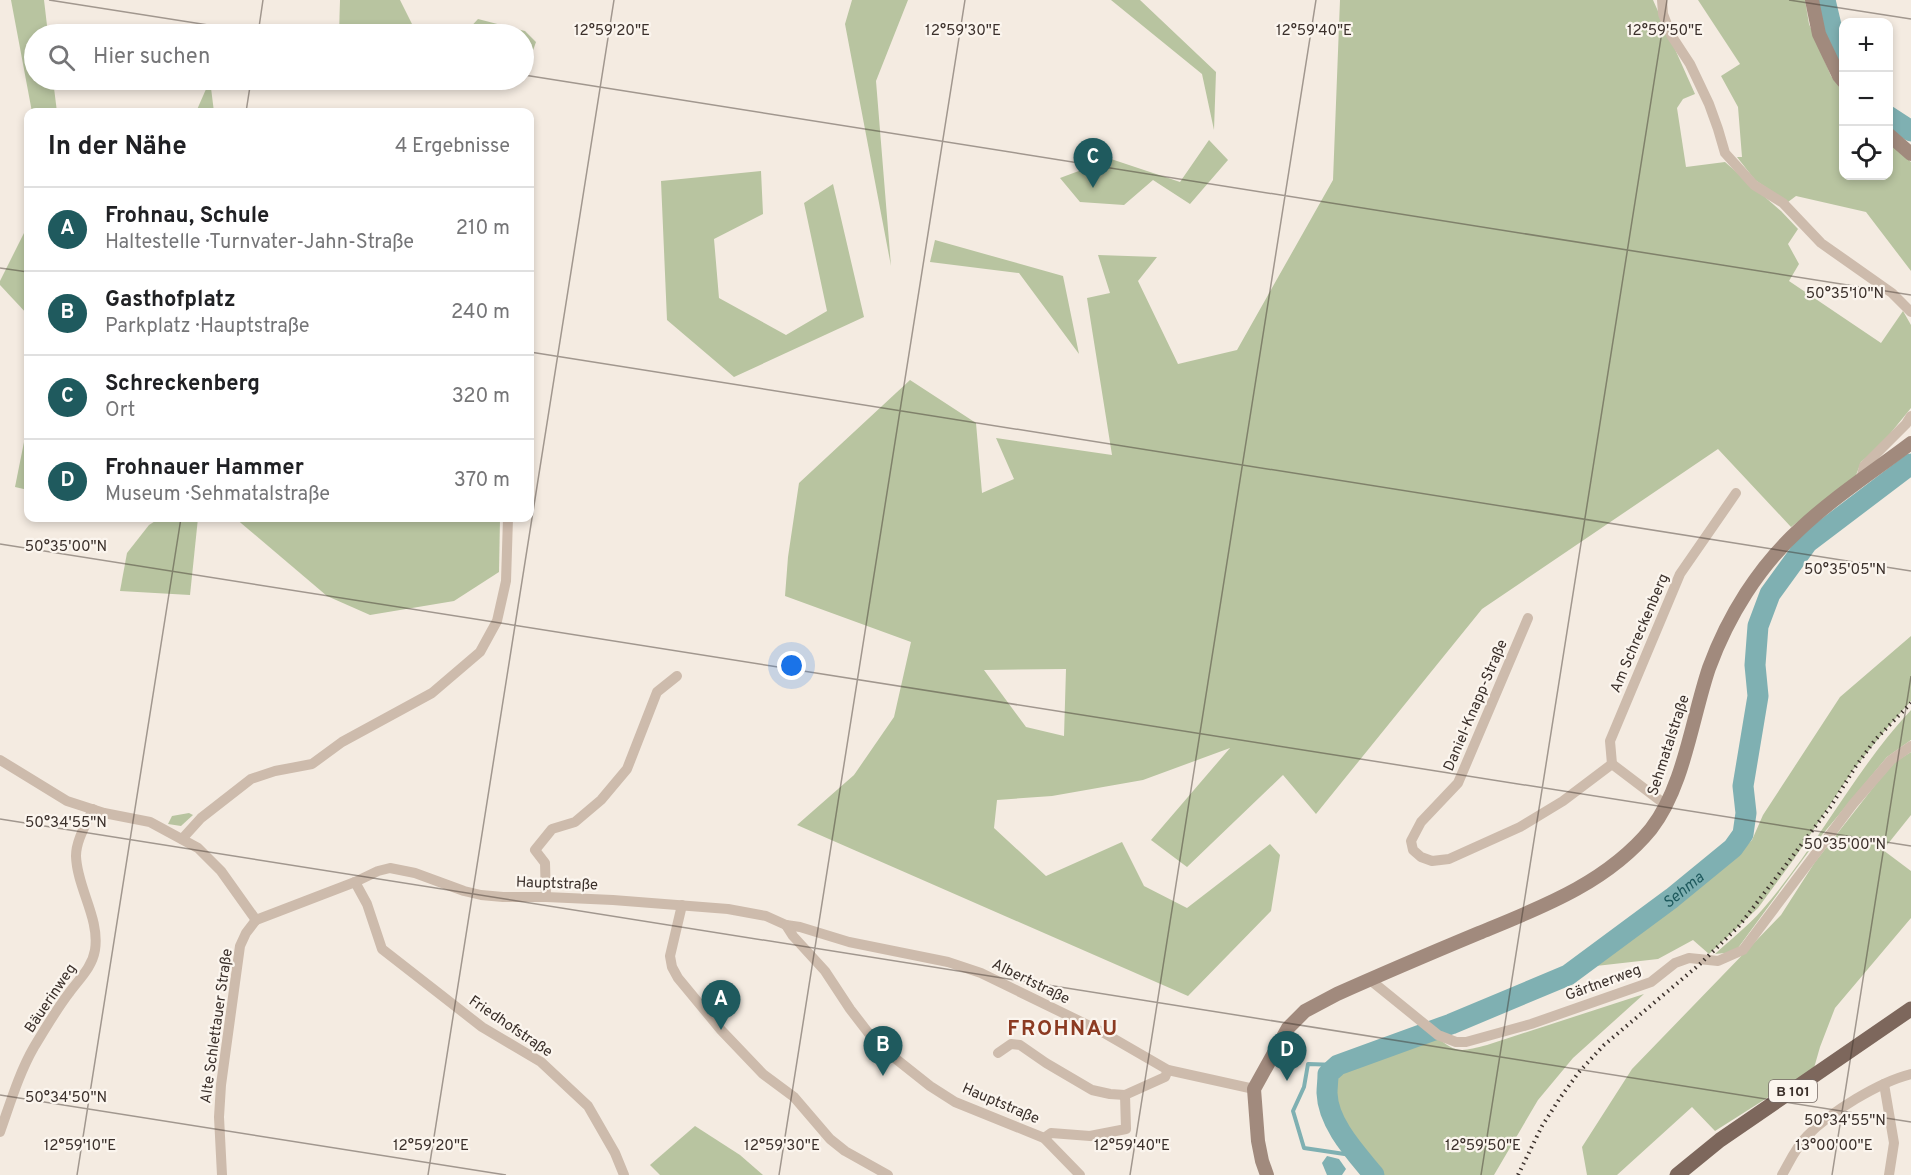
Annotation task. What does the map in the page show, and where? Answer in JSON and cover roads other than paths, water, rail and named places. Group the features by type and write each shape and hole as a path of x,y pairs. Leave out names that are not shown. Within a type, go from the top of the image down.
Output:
{"main road":[{"path":"1812,0 1818,34 1839,73"},
{"path":"1893,138 1911,154"},
{"name":"Sehmatalstraße","path":"1254,1089 1288,1028 1305,1011 1369,979 1555,901 1597,876 1635,845 1651,828 1666,805 1685,754 1709,668 1733,614 1759,574 1799,529 1911,443"},
{"name":"B 101","path":"1677,1175 1720,1140 1911,1009"},
{"path":"1254,1089 1258,1141 1262,1161 1268,1175"}],"street":[{"path":"1662,0 1663,14 1671,34 1690,64 1709,104 1725,153 1754,185 1783,203 1821,243 1892,293 1911,312"},
{"path":"1861,480 1864,466 1906,424 1911,416"},
{"name":"Am Schreckenberg","path":"1612,764 1610,741 1680,574 1736,493"},
{"path":"182,838 201,818 251,779 274,771 312,764 342,742 432,693 480,652 497,621 506,581 508,522"},
{"name":"Daniel-Knapp-Straße","path":"1528,618 1458,783 1421,822 1411,841 1413,850 1421,857 1432,861 1449,860 1520,827 1563,801 1612,764"},
{"path":"546,897 545,863 535,850 552,830 575,822 602,800 627,769 657,692 677,676"},
{"name":"Gärtnerweg","path":"1369,979 1438,1035 1456,1042 1466,1042 1531,1024 1651,982 1675,963 1689,958 1718,961 1743,950 1853,804 1891,760 1911,746"},
{"path":"0,760 67,801 104,813 150,822 198,848 222,871 256,920"},
{"path":"1612,764 1666,805"},
{"name":"Bäuerinweg","path":"0,1132 33,1050 69,993 89,967 95,951 95,931 82,888 76,855 81,836 93,809"},
{"name":"Hauptstraße","path":"256,920 390,868 416,873 481,895 682,905 766,916 786,925 825,971 870,1035 896,1059 930,1086 956,1102 1044,1138 1080,1175"},
{"name":"Friedhofstraße","path":"355,882 367,904 382,949 482,1027 541,1062 588,1106 615,1153 624,1175"},
{"path":"682,905 670,956 672,967 678,978 721,1030 763,1074 794,1097 830,1139 844,1151 888,1175"},
{"name":"Alte Schlettauer Straße","path":"222,1175 219,1116 221,1085 240,946 256,920"},
{"name":"Albertstraße","path":"786,925 849,942 948,962 981,973 1104,1033 1168,1070 1254,1089"},
{"path":"998,1053 1011,1044 1020,1045 1092,1090 1110,1094 1125,1095 1165,1077 1168,1070"},
{"path":"1782,1175 1794,1154 1814,1130 1858,1098 1884,1084 1911,1074"},
{"path":"1884,1084 1894,1143 1889,1175"},
{"path":"1044,1138 1051,1133 1090,1136 1126,1130 1125,1095"}],"water":[{"path":"1327,1156 1339,1159 1346,1169 1342,1175 1327,1175 1322,1163"}],"waterway":[{"name":"Sehma","path":"1825,0 1839,53"},
{"name":"Sehma","path":"1893,119 1911,131"},
{"name":"Sehma","path":"1374,1175 1351,1148 1332,1116 1327,1093 1328,1074 1338,1065 1451,1024 1568,975 1672,898 1733,848 1743,834 1746,813 1743,786 1758,696 1755,665 1758,626 1770,594 1807,543 1911,464"},
{"path":"1338,1065 1308,1064 1304,1087 1293,1111 1304,1148 1358,1156"}],"railway":[{"path":"1518,1175 1542,1126 1579,1072 1604,1045 1700,964 1739,926 1831,806 1875,740 1911,703"}],"place":[{"name":"Schreckenberg","path":"1093,188"},
{"name":"Frohnau, Schule","path":"721,1030"},
{"name":"Gasthofplatz","path":"883,1076"},
{"name":"Frohnauer Hammer","path":"1287,1081"}],"district":[{"name":"FROHNAU","path":"1063,1028"}]}
